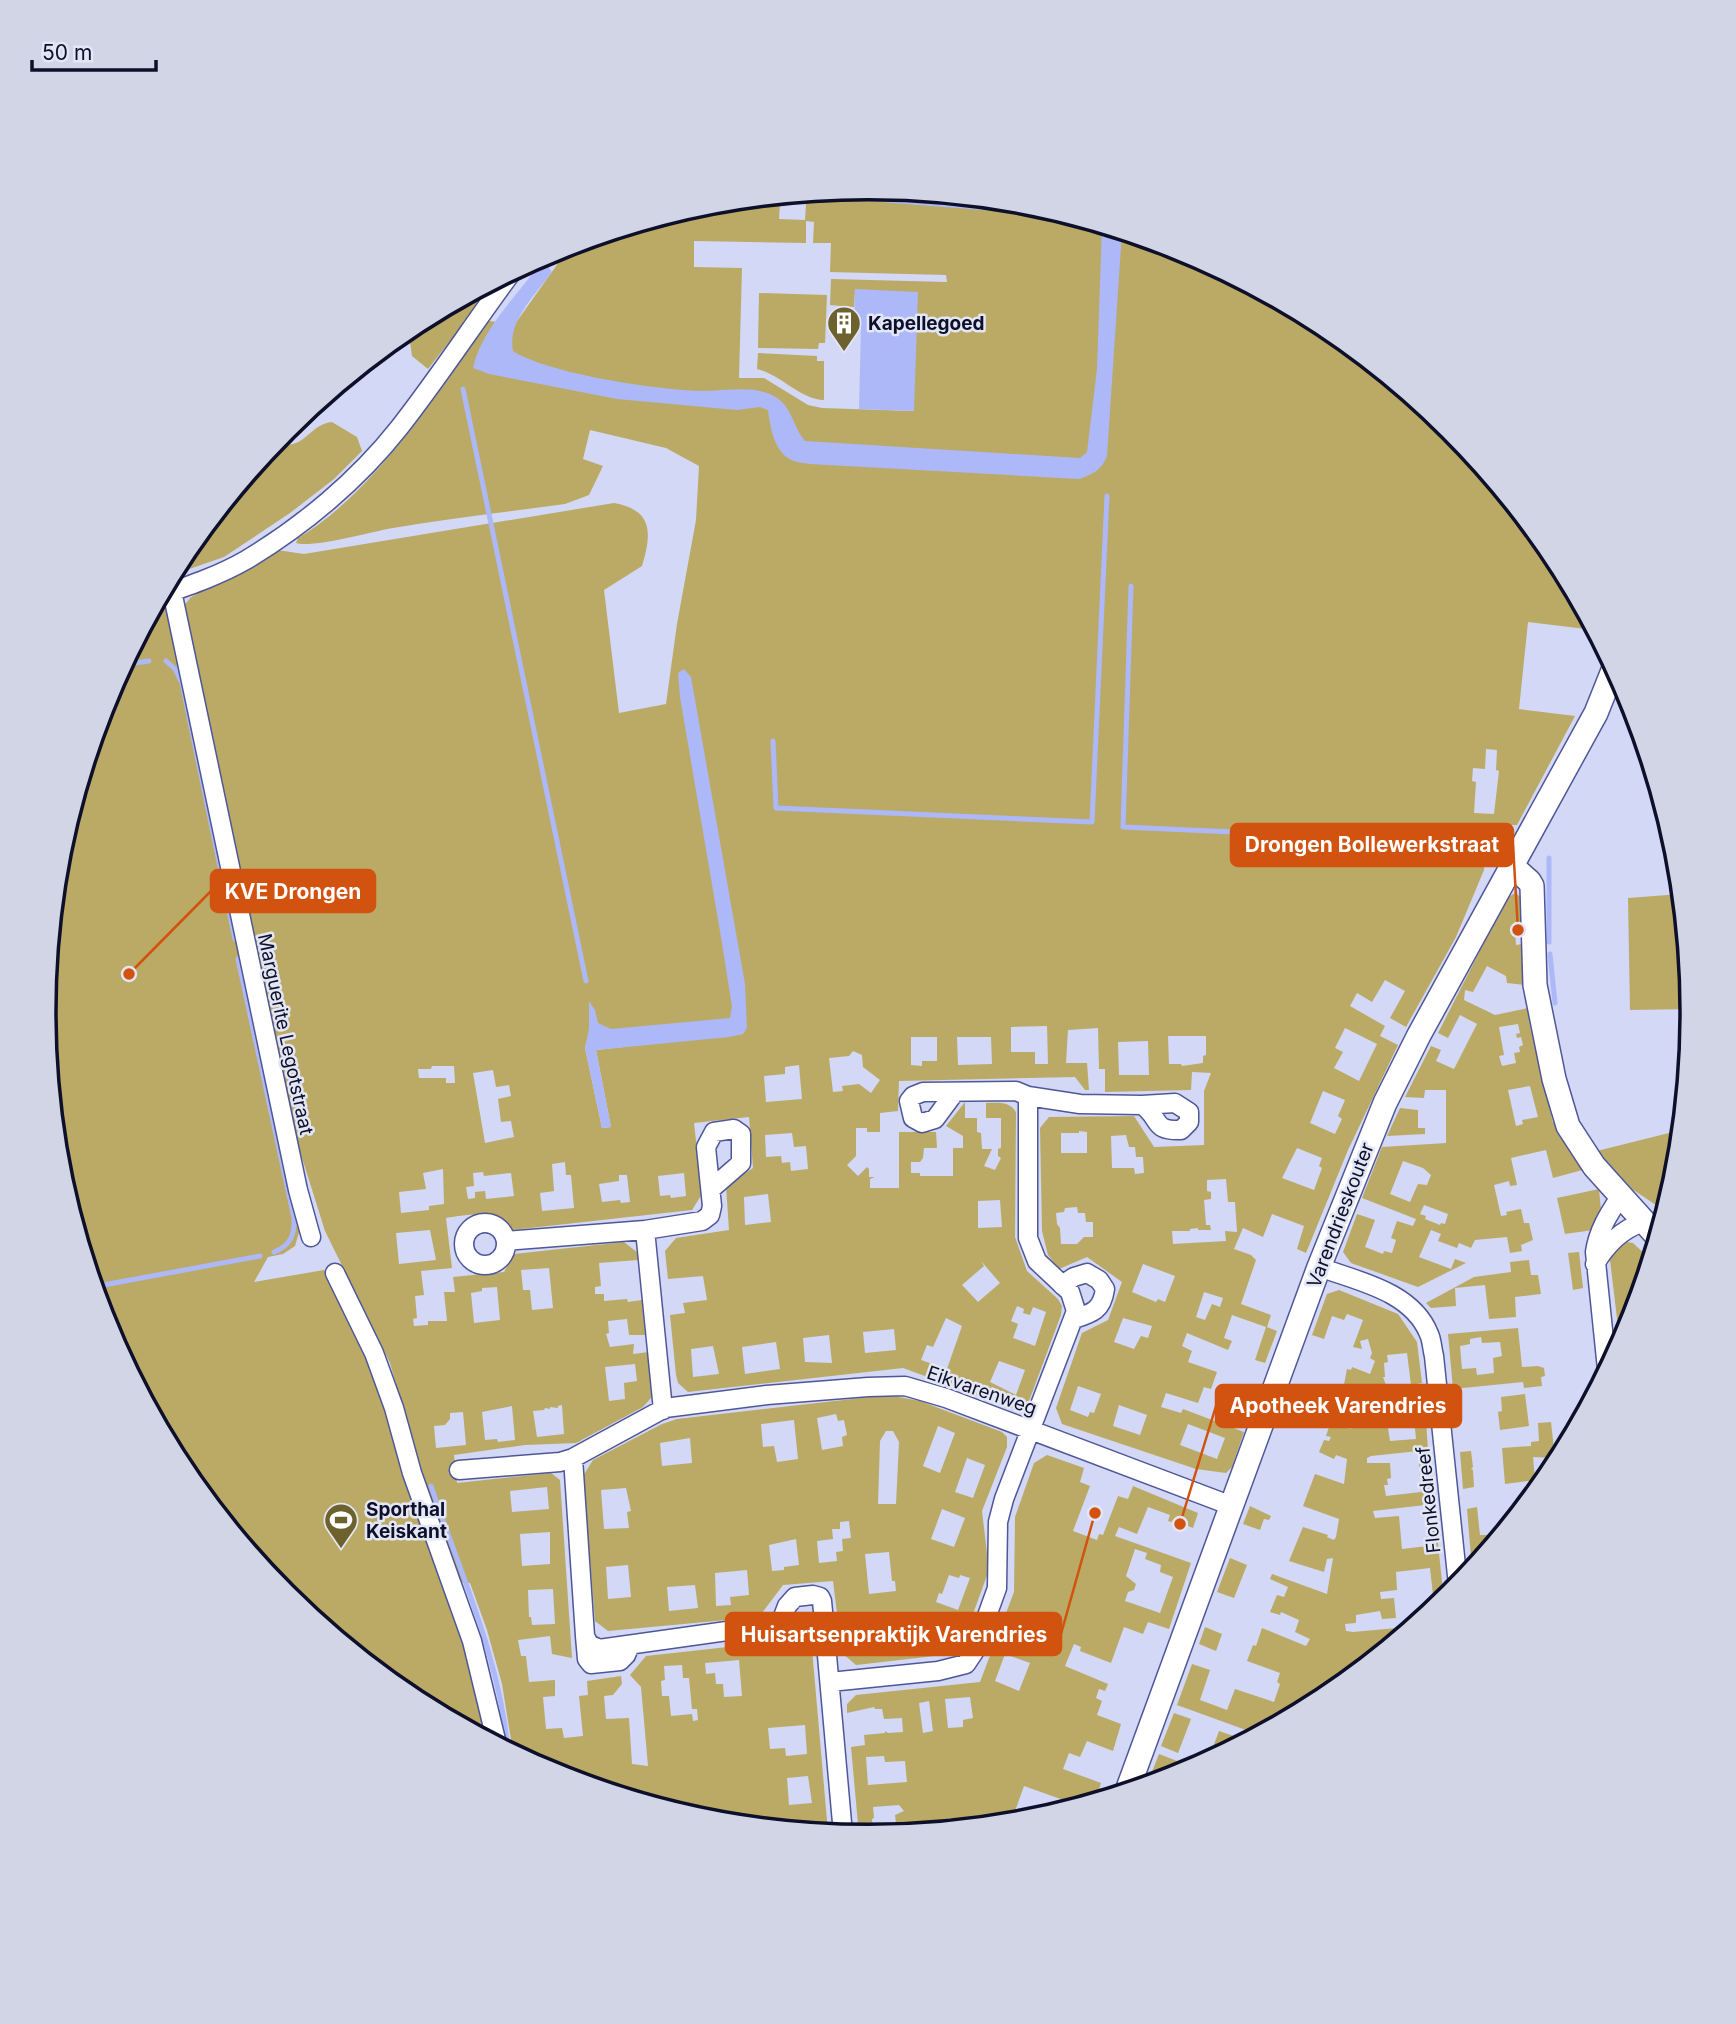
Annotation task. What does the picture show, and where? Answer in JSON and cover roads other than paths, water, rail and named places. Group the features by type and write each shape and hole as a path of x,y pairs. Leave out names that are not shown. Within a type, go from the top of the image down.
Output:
{"street":[{"path":"175,590 245,561 304,521 352,479 398,429 500,289"},
{"name":"Marguerite Legotstraat","path":"168,601 298,1190 311,1237"},
{"name":"Varendrieskouter","path":"1131,1780 1319,1267 1385,1103 1419,1035 1596,713 1609,681"},
{"path":"1512,866 1532,886 1535,985 1553,1079 1568,1126 1594,1166 1650,1229"},
{"path":"955,1092 1016,1091 1028,1096 1080,1104 1142,1105"},
{"path":"830,1682 938,1671 966,1664 974,1651 997,1588 998,1522 1013,1474 1074,1318 1073,1297 1037,1261 1028,1238 1028,1096"},
{"path":"506,1241 645,1230 702,1221 710,1215 711,1189"},
{"path":"1605,1351 1595,1264 1597,1240 1606,1218 1620,1197"},
{"path":"1595,1264 1604,1248 1615,1238 1650,1229"},
{"path":"645,1230 663,1410"},
{"name":"Flonkedreef","path":"1319,1267 1401,1300 1416,1312 1429,1334 1434,1356 1456,1570"},
{"path":"335,1273 374,1353 394,1408 412,1473 472,1641 493,1732"},
{"path":"1062,1285 1087,1273 1099,1280 1105,1289 1100,1308 1096,1312 1074,1318"},
{"name":"Eikvarenweg","path":"459,1470 560,1462 573,1458 663,1410 767,1395 905,1386 926,1390 1232,1506"},
{"path":"573,1458 587,1659 591,1664 620,1661 630,1645 727,1631 824,1622"},
{"path":"779,1627 787,1606 795,1597 820,1597 842,1823"}],"water":[{"path":"860,200 921,202 998,211"},
{"path":"1102,235 1121,241 1107,456 1096,471 1079,479 802,463 790,459 779,449 768,410 760,407 737,410 617,399 489,374 473,368 483,341 508,304 532,273 548,266 552,272 518,319 512,340 513,351 577,374 632,384 683,390 743,389 767,393 782,401 805,441 1080,458 1087,452 1097,369"},
{"path":"855,289 918,292 914,411 859,409 861,327 854,326"},
{"path":"684,669 691,677 745,984 747,1028 743,1034 729,1037 596,1050 611,1127 602,1128 585,1048 589,1029 589,1001 595,1010 598,1023 611,1029 730,1018 732,1007 680,697 678,673"}],"waterway":[{"path":"463,389 586,981"},
{"path":"773,741 776,808 1092,822 1107,496"},
{"path":"1131,586 1123,827 1344,837"},
{"path":"136,663 149,661"},
{"path":"166,661 175,669 182,683 235,939"},
{"path":"1549,858 1549,942"},
{"path":"1550,954 1555,1003"},
{"path":"238,959 294,1218 294,1230 290,1239 284,1247 274,1252"},
{"path":"104,1285 260,1256"},
{"path":"431,1486 488,1649 506,1739"}],"place":[{"name":"Kapellegoed","path":"844,353"},
{"name":"Drongen Bollewerkstraat","path":"1518,930"},
{"name":"KVE Drongen","path":"129,974"},
{"name":"Huisartsenpraktijk Varendries","path":"1095,1513"},
{"name":"Apotheek Varendries","path":"1180,1524"},
{"name":"Sporthal Keiskant","path":"341,1550"}]}
